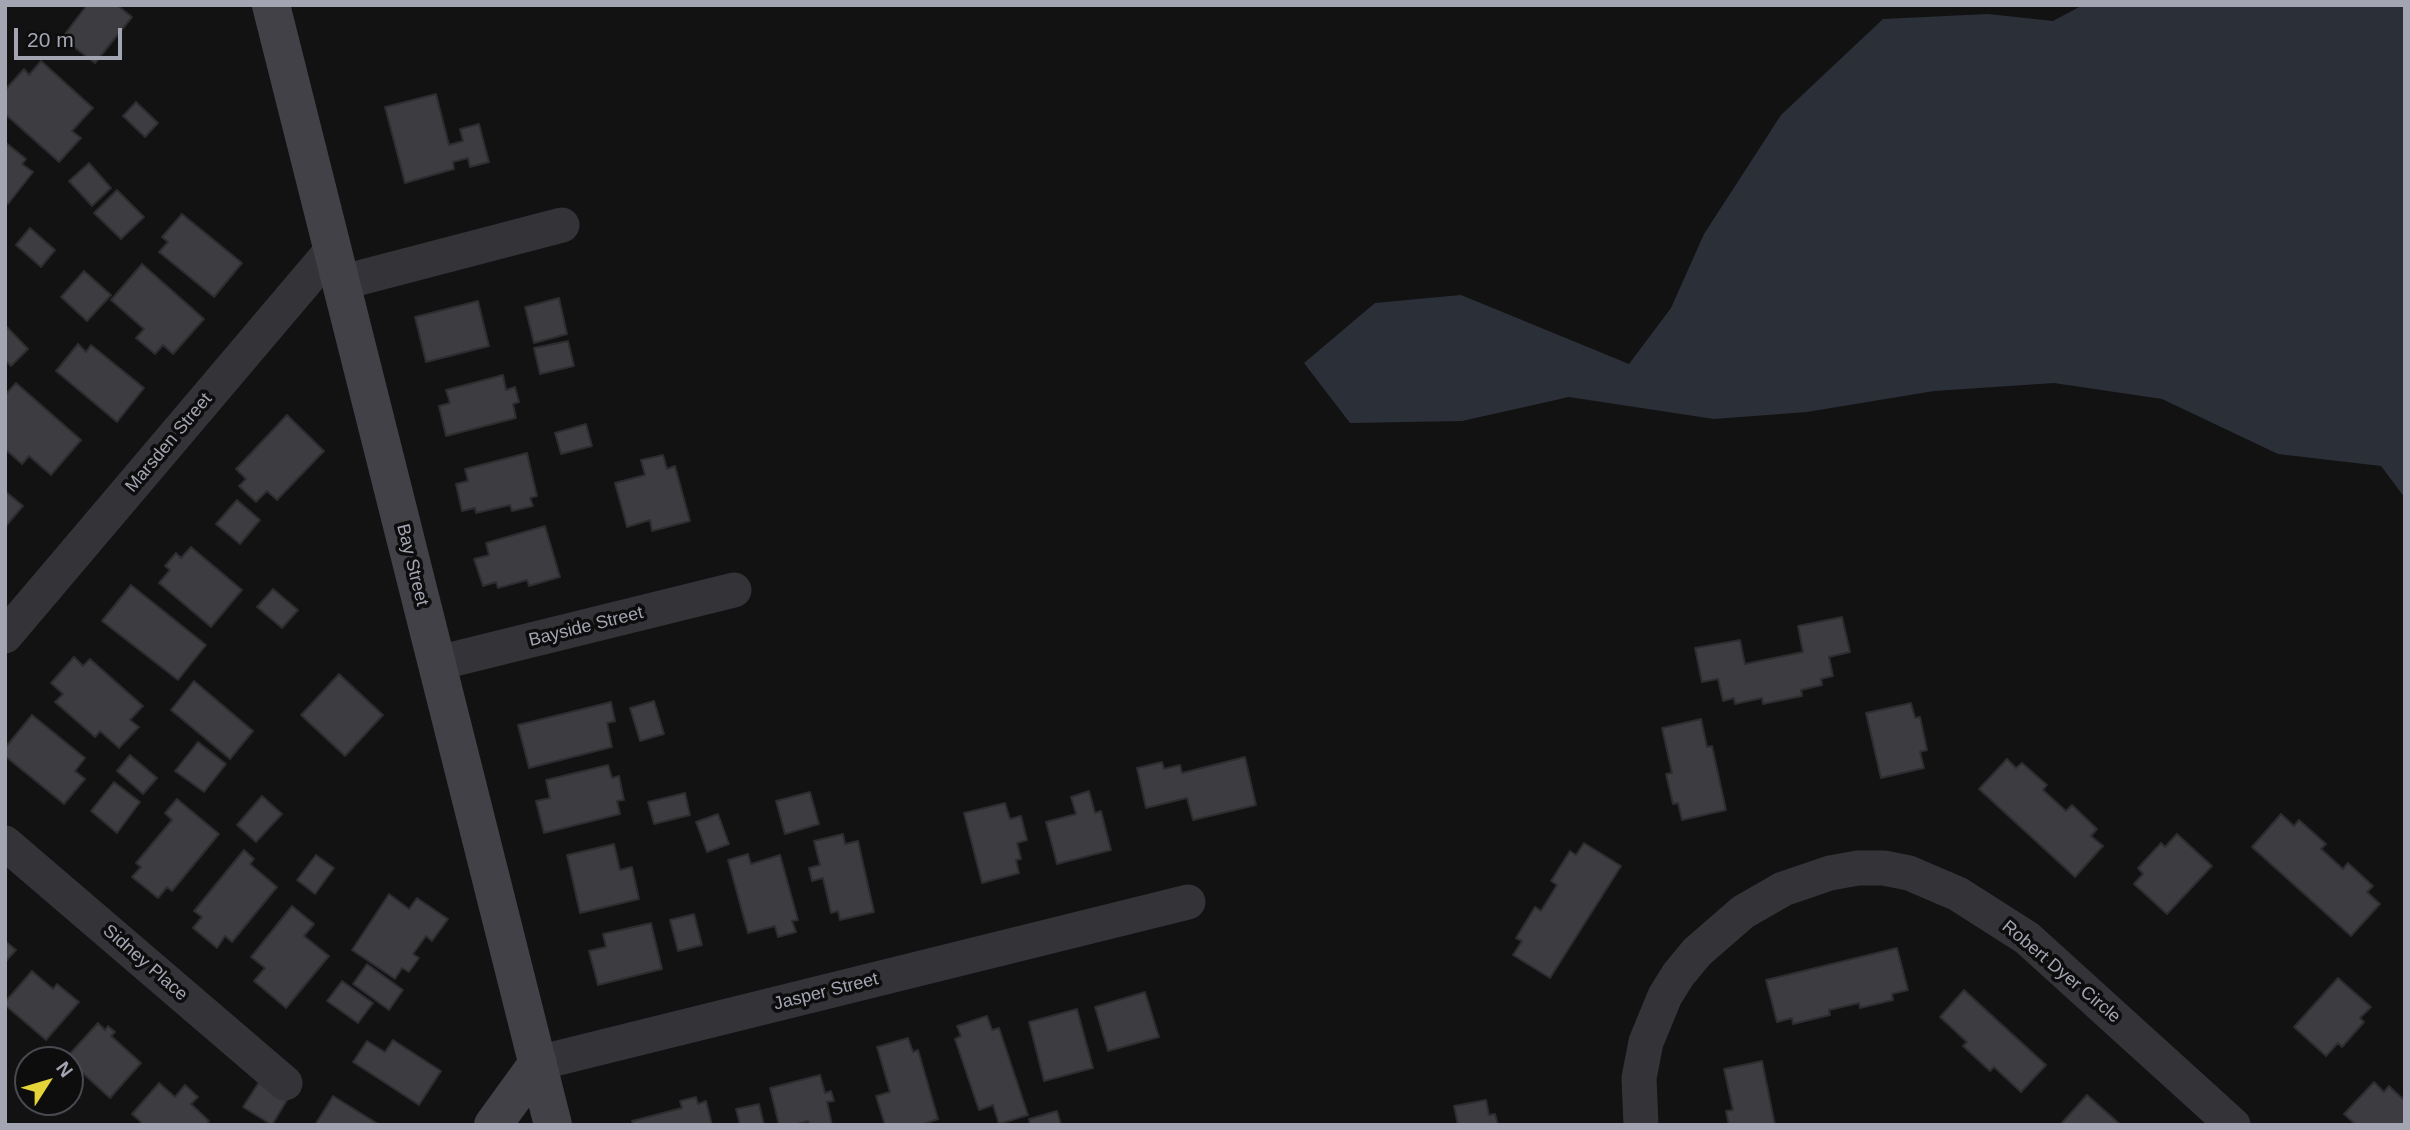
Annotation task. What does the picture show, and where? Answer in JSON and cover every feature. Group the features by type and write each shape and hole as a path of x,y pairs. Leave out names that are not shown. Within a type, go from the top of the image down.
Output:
{"main road":[{"name":"Bay Street","path":"271,5 554,1125"},
{"path":"493,1125 538,1063"}],"street":[{"path":"336,266 562,225"},
{"name":"Marsden Street","path":"5,636 336,266"},
{"name":"Bayside Street","path":"438,663 734,590"},
{"name":"Sidney Place","path":"5,843 285,1083"},
{"name":"Robert Dyer Circle","path":"1641,1125 1639,1078 1646,1042 1665,996 1697,952 1742,912 1783,889 1830,873 1858,868 1884,868 1909,873 1958,894 2027,938 2233,1125"},
{"name":"Jasper Street","path":"538,1063 1188,902"}],"shaded area":[{"path":"2083,5 2405,5 2405,498 2381,466 2278,454 2162,399 2054,383 1934,391 1807,412 1714,419 1569,397 1462,421 1350,423 1304,363 1375,303 1461,295 1629,364 1671,308 1704,234 1781,115 1883,19 1988,14 2053,21"}],"building":[{"path":"87,5 117,5 132,17 95,63 62,38"},
{"path":"41,61 93,108 72,131 81,138 59,162 5,114 5,90 24,69 29,75"},
{"path":"436,94 449,145 463,141 460,129 479,124 489,162 470,167 468,158 453,162 454,169 405,183 385,107"},
{"path":"136,102 158,123 145,137 123,116"},
{"path":"5,142 26,159 22,164 33,172 8,204 5,202"},
{"path":"89,163 111,188 92,206 69,181"},
{"path":"117,190 144,217 121,239 94,213"},
{"path":"182,214 242,263 214,297 159,252 168,242 162,237"},
{"path":"30,228 55,250 41,267 16,245"},
{"path":"142,264 204,319 173,354 163,345 155,354 136,338 144,329 111,300"},
{"path":"84,271 111,295 87,321 61,297"},
{"path":"559,298 567,334 534,343 525,307"},
{"path":"478,301 489,346 426,362 415,317"},
{"path":"6,326 28,349 11,366 5,360"},
{"path":"568,341 574,366 540,374 534,348"},
{"path":"78,344 86,352 91,345 144,388 117,422 56,371"},
{"path":"503,375 506,390 515,387 519,402 513,404 516,418 446,436 439,406 450,403 446,390"},
{"path":"16,383 81,440 51,475 29,456 22,464 5,449 5,395"},
{"path":"287,415 324,451 277,500 267,491 256,502 239,486 246,479 236,469"},
{"path":"586,424 592,446 561,454 555,433"},
{"path":"527,453 537,496 530,498 533,506 512,511 510,505 476,513 475,508 462,511 456,484 468,481 465,469"},
{"path":"663,455 667,469 675,466 690,521 652,531 650,520 627,527 615,483 645,475 641,460"},
{"path":"5,491 23,506 5,527"},
{"path":"237,500 260,520 240,544 216,524"},
{"path":"545,526 560,577 529,586 527,580 498,588 496,582 483,586 474,559 489,555 486,543"},
{"path":"191,547 242,590 211,627 159,583 170,570 165,566 176,553 181,558"},
{"path":"131,585 206,645 178,680 102,621"},
{"path":"273,589 298,610 282,628 257,607"},
{"path":"1842,617 1850,652 1829,657 1833,676 1821,679 1822,685 1801,690 1802,696 1763,704 1762,698 1735,704 1734,698 1723,701 1718,679 1702,682 1695,648 1740,640 1745,664 1803,652 1798,626"},
{"path":"74,657 83,666 90,659 143,706 130,720 139,727 119,748 100,731 95,737 55,702 63,694 51,683"},
{"path":"339,674 383,715 345,756 301,715"},
{"path":"194,681 253,731 230,759 171,710"},
{"path":"654,701 664,734 640,741 630,708"},
{"path":"611,702 615,721 607,723 612,747 529,768 518,725"},
{"path":"1911,703 1915,718 1920,717 1927,750 1920,752 1924,768 1881,778 1866,713"},
{"path":"32,715 85,758 75,771 85,779 64,804 5,756 5,748"},
{"path":"1701,719 1707,747 1712,746 1726,810 1682,820 1678,803 1673,804 1666,774 1672,773 1662,728"},
{"path":"198,742 226,764 204,792 175,771"},
{"path":"130,755 157,778 143,794 117,771"},
{"path":"1245,757 1256,805 1193,820 1187,798 1146,808 1137,768 1162,762 1164,769 1180,765 1182,773"},
{"path":"2007,759 2016,768 2022,763 2047,785 2043,790 2066,811 2072,805 2097,829 2091,836 2103,846 2075,877 1979,789"},
{"path":"608,765 612,778 619,776 624,800 617,801 620,814 544,833 536,801 550,798 546,780"},
{"path":"114,782 140,802 117,833 91,811"},
{"path":"1089,791 1095,813 1101,811 1111,850 1057,864 1046,822 1076,814 1071,797"},
{"path":"810,792 819,824 785,834 776,801"},
{"path":"685,793 690,815 654,824 648,802"},
{"path":"262,796 282,814 256,842 237,825"},
{"path":"177,799 219,834 172,891 167,887 158,898 132,877 141,867 136,863 172,820 165,813"},
{"path":"1005,803 1010,819 1021,816 1027,840 1017,843 1021,859 1016,860 1019,873 982,883 964,813"},
{"path":"718,814 729,844 707,852 696,822"},
{"path":"2281,814 2294,826 2299,820 2326,844 2321,849 2343,869 2348,863 2373,886 2367,892 2380,904 2351,936 2252,847"},
{"path":"843,834 845,844 858,841 874,912 840,920 838,911 831,913 823,878 812,881 809,868 820,865 814,841"},
{"path":"2177,834 2212,866 2167,914 2134,884 2143,874 2138,868 2161,843 2165,847"},
{"path":"1584,843 1621,866 1550,978 1513,955 1522,941 1516,938 1535,907 1541,911 1557,885 1551,881 1570,851 1576,855"},
{"path":"614,844 620,870 632,867 639,899 580,913 567,855"},
{"path":"244,850 254,859 250,864 277,887 232,942 225,936 217,948 193,928 202,917 194,911"},
{"path":"748,854 751,864 780,855 798,920 792,921 796,932 778,937 775,926 748,933 728,860"},
{"path":"316,855 334,868 315,894 297,880"},
{"path":"389,894 409,909 417,898 448,919 432,941 426,936 413,954 419,958 409,972 402,968 395,979 352,950"},
{"path":"292,906 314,924 304,936 329,956 286,1008 254,981 265,968 251,957"},
{"path":"694,914 702,945 678,951 670,920"},
{"path":"651,923 662,969 598,985 589,951 606,947 603,934"},
{"path":"5,941 16,950 5,962"},
{"path":"1897,948 1908,990 1892,994 1893,1000 1860,1008 1859,1003 1829,1010 1830,1015 1793,1024 1792,1018 1777,1022 1766,980"},
{"path":"367,964 403,990 389,1010 353,984"},
{"path":"32,971 53,989 57,984 79,1002 46,1040 5,1005"},
{"path":"2338,978 2371,1007 2360,1018 2364,1022 2342,1047 2338,1043 2326,1056 2294,1027"},
{"path":"342,981 373,1003 358,1023 327,1001"},
{"path":"1964,990 2046,1065 2021,1092 1994,1067 1990,1071 1963,1046 1967,1042 1940,1017"},
{"path":"1145,992 1159,1037 1108,1051 1095,1007"},
{"path":"1077,1009 1093,1068 1044,1081 1029,1022"},
{"path":"987,1016 992,1030 999,1028 1028,1115 999,1124 993,1105 979,1110 955,1039 961,1036 957,1026"},
{"path":"98,1023 105,1030 108,1026 115,1032 111,1036 141,1063 110,1098 84,1074 84,1046 77,1046"},
{"path":"908,1038 913,1052 918,1050 938,1119 921,1125 885,1125 876,1096 890,1092 877,1047"},
{"path":"393,1040 441,1071 419,1105 353,1062 367,1041 385,1052"},
{"path":"1762,1061 1775,1125 1729,1125 1726,1111 1733,1110 1724,1069"},
{"path":"265,1073 293,1090 272,1125 243,1107"},
{"path":"820,1075 825,1093 831,1091 834,1101 827,1102 832,1125 809,1125 808,1121 779,1125 770,1088"},
{"path":"2374,1082 2384,1092 2389,1086 2405,1101 2405,1125 2356,1125 2344,1114"},
{"path":"159,1083 175,1097 185,1085 198,1097 191,1104 209,1121 206,1125 139,1125 141,1122 132,1114"},
{"path":"2087,1095 2121,1125 2060,1125"},
{"path":"333,1096 378,1124 315,1125"},
{"path":"696,1097 698,1104 706,1101 712,1125 633,1125 632,1121 682,1108 680,1101"},
{"path":"1486,1100 1489,1115 1495,1114 1498,1125 1458,1125 1454,1106"},
{"path":"759,1104 764,1125 740,1125 736,1109"},
{"path":"1057,1111 1061,1125 1030,1125 1029,1119"}]}
